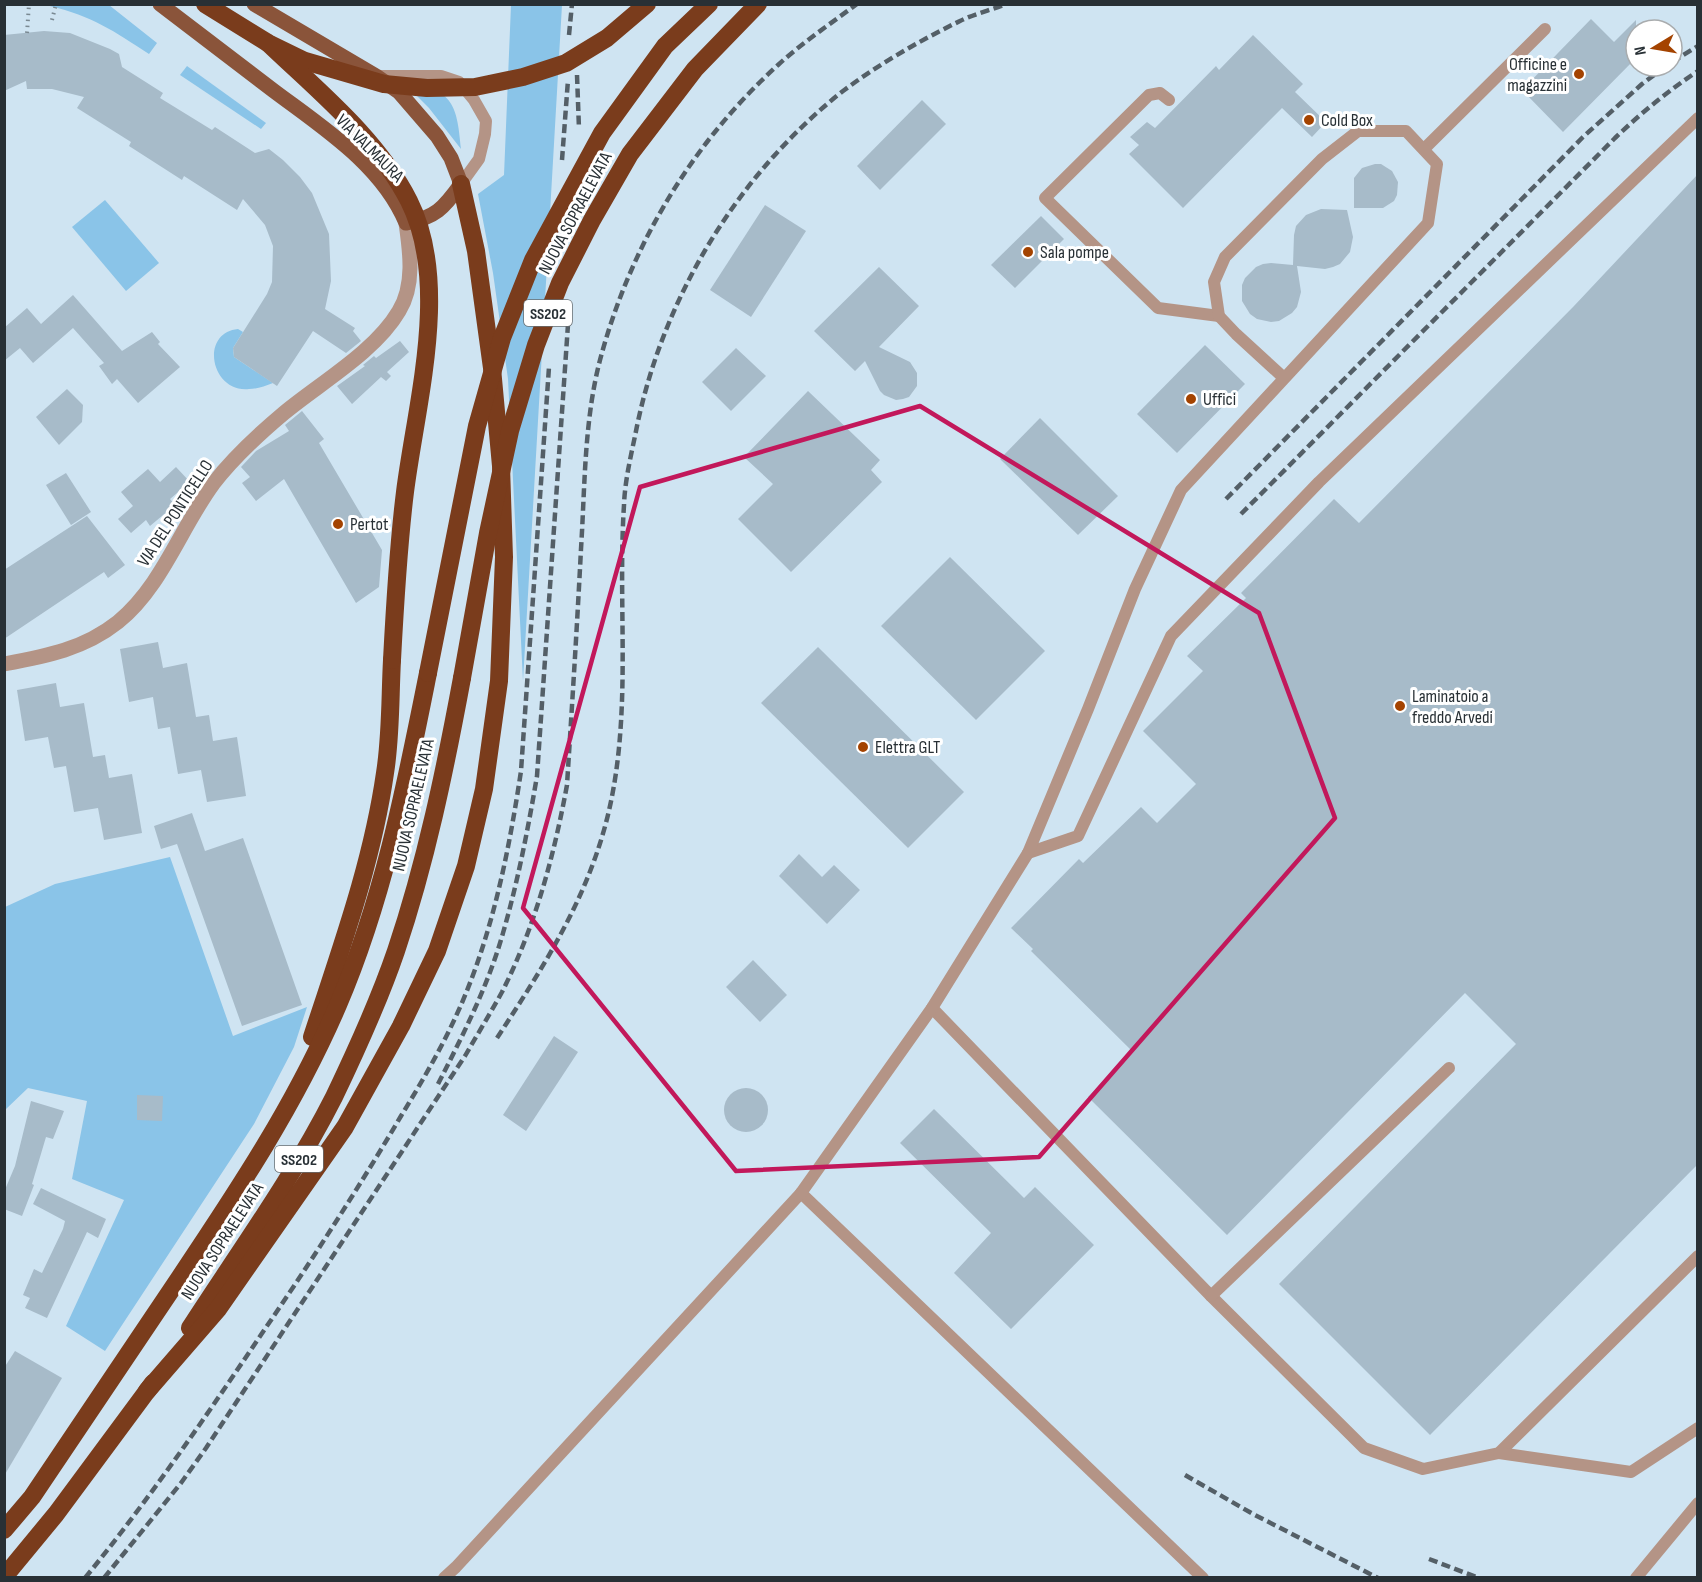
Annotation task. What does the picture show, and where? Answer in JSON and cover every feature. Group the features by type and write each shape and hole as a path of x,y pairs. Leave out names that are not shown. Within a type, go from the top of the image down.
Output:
{"highway":[{"path":"205,4 268,43 305,61 384,84 427,88 475,87 523,77 566,63 607,38 647,4"},
{"name":"NUOVA SOPRAELEVATA","path":"4,1530 32,1497 253,1167 294,1095 338,1006 366,933 389,857 477,426 502,338 533,260 602,133 665,46 709,4"},
{"name":"NUOVA SOPRAELEVATA","path":"4,1577 56,1514 147,1391 284,1184 333,1099 367,1026 396,951 422,864 445,769 488,532 510,431 536,345 560,283 592,220 630,154 695,69 758,4"},
{"path":"268,43 375,149 409,201 422,231 430,325 398,546 385,772 372,841 294,1095"},
{"path":"147,1391 218,1309 345,1127 401,1026 437,951 466,866 484,789 499,681 504,557 501,466 492,368 476,251 461,184"}],"main road":[{"name":"VIA VALMAURA","path":"160,4 346,147 386,188 400,208 406,223"},
{"path":"254,4 399,92 431,129 451,158 461,184 440,211 424,220 406,223"}],"street":[{"name":"VIA DEL PONTICELLO","path":"4,664 54,655 93,639 118,621 147,593 213,484 241,452 284,413 342,369 387,328 400,309 408,284 411,255 406,223"}],"lane":[{"path":"1424,149 1545,29"},
{"path":"376,76 441,76 459,82 474,100 486,121 485,134 478,159 461,184"},
{"path":"1169,100 1160,93 1149,95 1045,198 1158,308 1219,315"},
{"path":"1028,853 1078,836 1171,636 1319,482 1698,118"},
{"path":"444,1578 456,1568 801,1193 933,1008 1028,853 1135,589 1181,490 1428,223 1437,164 1406,131 1358,131 1322,159 1225,257 1214,282 1219,315 1236,334 1284,378"},
{"path":"933,1008 1211,1296 1364,1448 1423,1469 1499,1453 1631,1472 1698,1428"},
{"path":"1211,1296 1449,1068"},
{"path":"801,1193 1203,1578"},
{"path":"1499,1453 1698,1256"},
{"path":"1636,1578 1690,1509 1698,1503"}],"path":[{"path":"27,33 29,4"},
{"path":"52,20 56,4"}],"highlighted area":[{"path":"920,406 1259,613 1335,818 1039,1157 736,1171 523,908 640,487"}],"shaded area":[{"path":"50,4 109,5 157,43 149,54 102,25 78,14 50,6"},
{"path":"511,5 562,5 523,681 508,379 493,273 478,194 504,175"},
{"path":"187,66 266,123 261,129 180,75"},
{"path":"403,82 432,89 449,100 457,120 461,149 429,108"},
{"path":"105,200 159,263 126,291 72,227"},
{"path":"238,329 243,332 233,348 234,357 273,383 249,389 236,388 226,382 219,373 214,351 218,341 226,333"},
{"path":"170,857 233,1036 307,1007 294,1047 254,1124 105,1351 66,1326 124,1200 72,1179 87,1101 28,1088 5,1110 5,907 55,884"}],"building":[{"name":"Officine e magazzini","path":"1591,19 1614,42 1624,32 1624,70 1563,132 1522,90"},
{"path":"44,31 70,33 110,49 119,54 122,67 163,93 160,98 212,130 215,127 255,153 269,149 283,160 312,193 329,234 331,281 325,309 355,328 353,331 361,341 346,353 313,331 277,386 234,357 233,348 267,294 272,282 273,246 265,225 243,199 237,210 184,176 182,180 129,146 131,142 77,108 84,97 52,89 27,89 26,81 4,91 4,35"},
{"path":"1253,35 1303,84 1295,92 1326,122 1312,137 1282,108 1183,208 1129,154 1139,145 1130,137 1147,122 1155,128 1216,66 1219,70"},
{"path":"922,100 946,124 880,190 857,166"},
{"path":"1381,164 1392,171 1398,182 1397,195 1394,201 1383,208 1354,208 1354,178 1362,168"},
{"name":"Laminatoio a freddo Arvedi","path":"1698,174 1698,1164 1430,1435 1279,1284 1516,1044 1465,993 1227,1235 1088,1097 1132,1051 1031,951 1033,949 1011,928 1079,859 1083,863 1141,807 1157,823 1196,784 1143,731 1203,671 1187,656 1246,598 1241,593 1334,499 1359,523 1574,306"},
{"path":"765,205 806,231 751,317 710,290"},
{"path":"1321,209 1347,210 1353,237 1350,252 1340,264 1333,267 1325,269 1297,266 1301,292 1297,307 1279,321 1257,319 1250,314 1242,301 1242,285 1245,278 1256,267 1263,264 1293,265 1296,226 1306,215"},
{"name":"Sala pompe","path":"1041,216 1064,239 1015,288 991,265"},
{"path":"879,267 919,306 879,347 910,362 917,373 917,386 909,397 903,399 896,400 884,395 865,361 855,371 814,331"},
{"path":"73,295 122,351 152,332 160,342 158,344 180,367 138,403 117,379 112,384 99,366 104,363 73,328 33,363 20,348 4,361 4,328 27,308 41,324"},
{"path":"400,341 409,352 387,372 391,376 386,381 381,377 352,404 337,386 365,366 363,365 374,356 376,358"},
{"name":"Uffici","path":"1205,345 1245,384 1177,453 1137,414"},
{"path":"736,348 766,376 731,411 702,382"},
{"path":"67,389 83,405 82,422 59,445 36,417"},
{"path":"808,391 880,460 871,470 882,482 791,572 738,519 773,484 744,457"},
{"path":"302,411 324,439 319,443 382,550 379,587 356,603 284,479 256,501 242,483 250,477 241,467 256,451 289,431 285,425"},
{"path":"1040,418 1118,496 1078,535 1000,459"},
{"path":"176,467 190,482 170,499 175,505 150,526 146,520 131,533 118,519 133,506 121,492 148,469 160,482"},
{"path":"66,473 91,512 71,525 46,485"},
{"path":"87,516 125,565 108,578 104,572 4,639 4,570"},
{"path":"950,557 1045,651 976,720 881,626"},
{"path":"158,642 163,668 187,663 196,717 209,715 213,741 237,737 246,796 207,802 201,770 178,774 170,727 158,729 153,697 129,702 120,649"},
{"name":"Elettra GLT","path":"818,647 964,792 908,848 761,703"},
{"path":"56,683 60,707 84,703 93,757 105,755 109,778 132,774 142,833 104,840 98,808 74,812 66,766 54,768 48,737 25,741 17,690"},
{"path":"192,813 205,851 243,838 302,1005 242,1026 177,844 161,849 154,826"},
{"path":"799,854 822,877 834,865 860,890 827,924 779,876"},
{"path":"753,960 787,995 760,1022 726,987"},
{"path":"554,1036 578,1052 526,1131 503,1115"},
{"path":"746,1088 755,1089 762,1094 767,1101 767,1119 762,1126 755,1131 746,1132 737,1131 730,1126 725,1119 724,1110 725,1101 730,1094 737,1089"},
{"path":"137,1095 163,1096 162,1121 137,1120"},
{"path":"31,1101 64,1111 53,1139 46,1137 32,1184 34,1185 22,1216 4,1209 4,1192 15,1166"},
{"path":"934,1109 1024,1198 1035,1187 1094,1245 1011,1329 954,1273 991,1233 900,1143"},
{"path":"41,1188 106,1219 98,1238 87,1232 47,1318 25,1308 30,1298 23,1295 34,1269 42,1273 65,1221 33,1204"},
{"path":"15,1351 62,1378 4,1476 4,1368"}],"railway":[{"path":"569,35 572,4"},
{"path":"104,1578 181,1483 206,1448 465,1056 514,967 542,891 567,785 588,430 600,360 613,318 628,277 647,238 691,163 747,96 778,65 806,41 857,4"},
{"path":"497,1038 529,989 572,913 595,859 604,830 619,750 622,709 622,546 627,475 649,378 666,330 686,285 711,241 739,199 770,160 805,124 843,91 900,53 960,21 1006,4"},
{"path":"1684,55 1698,46"},
{"path":"1241,514 1615,138 1676,86 1698,71"},
{"path":"577,75 579,129"},
{"path":"1226,499 1583,137 1650,78"},
{"path":"562,160 568,80"},
{"path":"438,1084 474,1010 497,953 518,874 537,776 569,310"},
{"path":"85,1578 193,1434 335,1223 433,1062 472,977 491,920 511,831 521,771 549,367"},
{"path":"1185,1475 1253,1514 1378,1578"},
{"path":"1429,1559 1479,1578"}],"place":[{"name":"Officine e magazzini","path":"1579,74"},
{"name":"Cold Box","path":"1309,120"},
{"name":"Sala pompe","path":"1028,252"},
{"name":"Uffici","path":"1191,399"},
{"name":"Pertot","path":"338,524"},
{"name":"Laminatoio a freddo Arvedi","path":"1400,706"},
{"name":"Elettra GLT","path":"863,747"}]}
